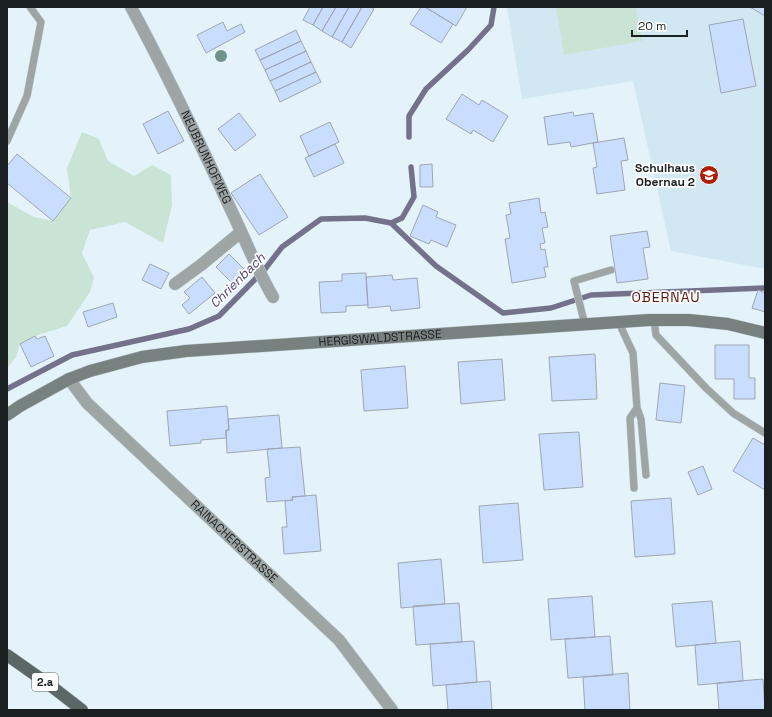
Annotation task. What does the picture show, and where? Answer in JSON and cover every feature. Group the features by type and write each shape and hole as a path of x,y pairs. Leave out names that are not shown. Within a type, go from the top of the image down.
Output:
{"main road":[{"name":"2.a","path":"7,655 82,710"}],"street":[{"name":"NEUBRUNHOFWEG","path":"131,7 242,232 256,266 273,297"},
{"path":"175,284 242,232"},
{"name":"HERGISWALDSTRASSE","path":"7,415 20,406 69,379 90,371 142,357 186,351 654,320 689,320 750,329 765,333"},
{"name":"RAINACHERSTRASSE","path":"69,379 87,403 339,640 392,710"}],"lane":[{"path":"7,141 27,96 40,22 30,7"},
{"path":"585,325 574,281 611,270"},
{"path":"654,320 656,335 703,384 733,413 765,433"},
{"path":"619,323 633,353 637,408 641,418 646,475"},
{"path":"634,488 630,418 637,408"}],"shaded area":[{"name":"Schulhaus Obernau 2","path":"507,7 765,7 765,269 671,251 633,81 522,99"}],"green space":[{"path":"556,7 636,7 642,41 564,55"},
{"path":"82,132 99,139 108,161 134,176 152,165 171,175 172,205 163,243 125,222 90,230 82,253 94,278 90,292 67,326 35,336 20,344 16,357 7,368 7,202 34,217 53,221 71,198 67,168"}],"building":[{"path":"310,7 323,7 313,25 303,20"},
{"path":"323,7 336,7 322,31 313,25"},
{"path":"336,7 349,7 332,37 322,31"},
{"path":"349,7 362,7 342,42 332,37"},
{"path":"362,7 371,7 374,9 351,48 342,42"},
{"path":"421,7 425,7 453,24 441,43 410,24"},
{"path":"425,7 467,7 456,26"},
{"path":"750,7 765,7 765,16"},
{"path":"743,19 756,86 721,93 709,25"},
{"path":"223,22 227,31 241,24 245,32 206,53 197,35"},
{"path":"296,30 301,41 260,60 255,50"},
{"path":"301,41 306,51 265,70 260,60"},
{"path":"306,51 311,62 270,81 265,70"},
{"path":"311,62 316,72 275,91 270,81"},
{"path":"316,72 321,82 280,102 275,91"},
{"path":"462,94 479,105 482,100 508,116 493,142 473,130 471,134 446,119"},
{"path":"168,111 184,141 158,154 143,124"},
{"path":"573,112 574,116 593,113 598,142 571,147 570,142 548,145 544,117"},
{"path":"239,113 256,135 235,151 218,129"},
{"path":"330,122 339,142 309,156 300,136"},
{"path":"624,138 628,160 621,161 625,190 597,194 593,168 597,167 593,143"},
{"path":"335,144 344,163 314,177 305,158"},
{"path":"17,154 71,198 53,221 7,183 7,166"},
{"path":"432,164 433,187 420,187 420,165"},
{"path":"260,174 288,217 259,235 231,193"},
{"path":"539,198 541,213 545,212 548,227 542,228 545,243 540,244 541,250 545,249 548,267 544,267 546,277 512,283 505,239 510,238 506,215 511,214 509,203"},
{"path":"423,205 438,212 436,217 456,225 447,247 431,240 429,244 410,236"},
{"path":"647,231 650,247 643,248 648,279 617,283 610,236"},
{"path":"229,254 250,275 237,288 216,267"},
{"path":"150,264 169,273 161,289 142,280"},
{"path":"366,273 368,305 346,306 346,312 321,313 319,282 342,281 342,274"},
{"path":"392,275 393,280 417,278 420,308 391,311 390,306 368,308 366,277"},
{"path":"202,277 215,293 189,314 182,305 190,298 184,292"},
{"path":"758,290 765,293 765,312 752,308"},
{"path":"113,303 117,317 88,327 83,312"},
{"path":"35,336 37,339 45,336 54,356 31,367 20,344"},
{"path":"715,345 749,345 749,378 755,378 755,399 734,399 734,379 715,379"},
{"path":"595,354 597,399 552,401 549,357"},
{"path":"502,359 505,400 461,404 458,362"},
{"path":"405,366 408,408 364,411 361,370"},
{"path":"660,383 685,386 681,423 656,420"},
{"path":"227,406 229,430 226,430 226,438 201,440 201,443 170,446 167,411"},
{"path":"279,415 282,448 227,453 226,430 229,430 228,419"},
{"path":"579,432 583,487 544,490 539,434"},
{"path":"753,438 765,445 765,490 733,471"},
{"path":"300,447 305,496 292,497 293,500 267,502 265,478 270,477 267,449"},
{"path":"703,466 712,489 698,495 688,472"},
{"path":"316,495 321,551 284,554 282,527 287,527 285,501 293,500 292,497"},
{"path":"671,498 675,554 635,557 631,501"},
{"path":"518,503 523,560 483,563 479,506"},
{"path":"441,559 445,604 401,608 398,563"},
{"path":"592,596 595,637 551,640 548,599"},
{"path":"712,601 716,643 676,647 672,604"},
{"path":"459,603 462,642 416,645 413,606"},
{"path":"610,636 613,675 568,678 565,639"},
{"path":"474,641 477,682 433,686 430,644"},
{"path":"740,641 743,681 698,685 695,645"},
{"path":"628,673 630,710 585,710 583,677"},
{"path":"763,679 765,710 719,710 717,683"},
{"path":"490,681 492,710 448,710 446,685"}],"waterway":[{"name":"Chrienbach","path":"409,137 409,116 426,89 468,50 491,25 494,7"},
{"name":"Chrienbach","path":"7,389 72,355 189,329 219,316 265,269 282,247 321,219 365,218 391,223 402,218 414,197 411,167"},
{"path":"391,223 436,266 503,313 551,308 591,295 765,288"}],"place":[{"name":"Schulhaus Obernau 2","path":"709,175"}],"district":[{"name":"OBERNAU","path":"666,297"}]}
